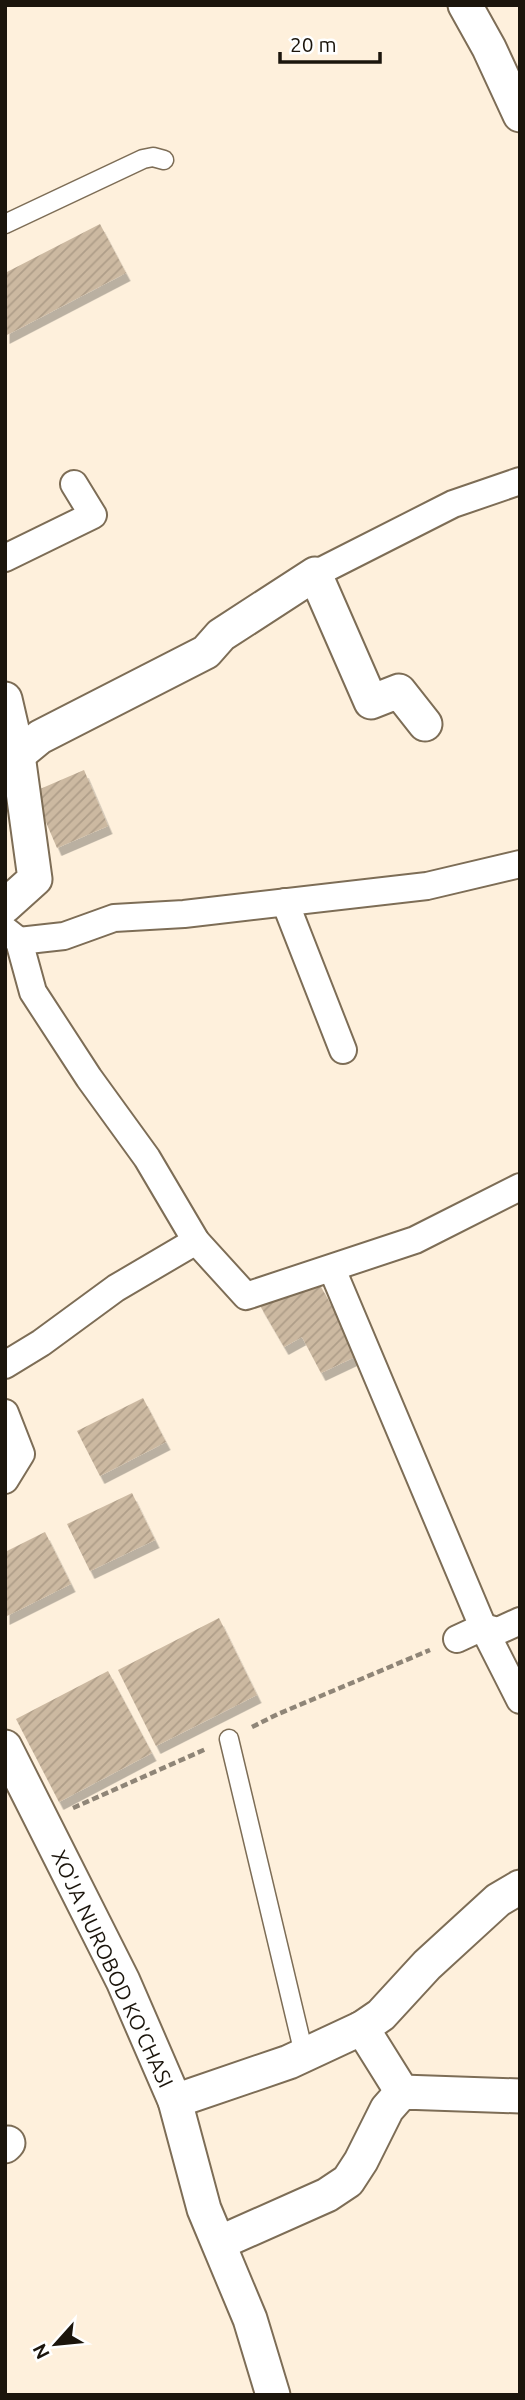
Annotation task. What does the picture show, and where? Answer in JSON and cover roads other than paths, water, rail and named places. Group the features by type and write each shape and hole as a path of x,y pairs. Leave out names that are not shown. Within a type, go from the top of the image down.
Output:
{"street":[{"path":"466,5 520,115"},
{"path":"11,758 40,737 206,652 221,635 314,574 453,504 520,481"},
{"path":"5,558 93,515 75,484"},
{"path":"314,574 371,702 399,691 425,724"},
{"path":"5,698 11,758 35,878 5,906"},
{"path":"519,863 427,886 184,914 114,918 64,936 12,935 33,992 89,1078 147,1158 197,1241 246,1296 415,1240 520,1187"},
{"path":"285,902 343,1050"},
{"path":"5,1365 41,1343 116,1288 197,1241"},
{"path":"332,1269 483,1627 520,1700"},
{"path":"5,1413 21,1454 5,1480"},
{"path":"457,1639 483,1627 498,1632 520,1621"},
{"name":"XO'JA NUROBOD KO'CHASI","path":"5,1747 123,1981 175,2101 204,2209 250,2319 273,2395"},
{"path":"175,2101 304,2054 362,2028 381,2015 427,1965 498,1900 520,1886"},
{"path":"362,2028 402,2092"},
{"path":"402,2092 520,2096"},
{"path":"219,2243 327,2195 348,2181 387,2109 402,2092"}],"lane":[{"path":"5,224 143,159 153,157 164,160"},
{"path":"229,1739 304,2054"}]}
